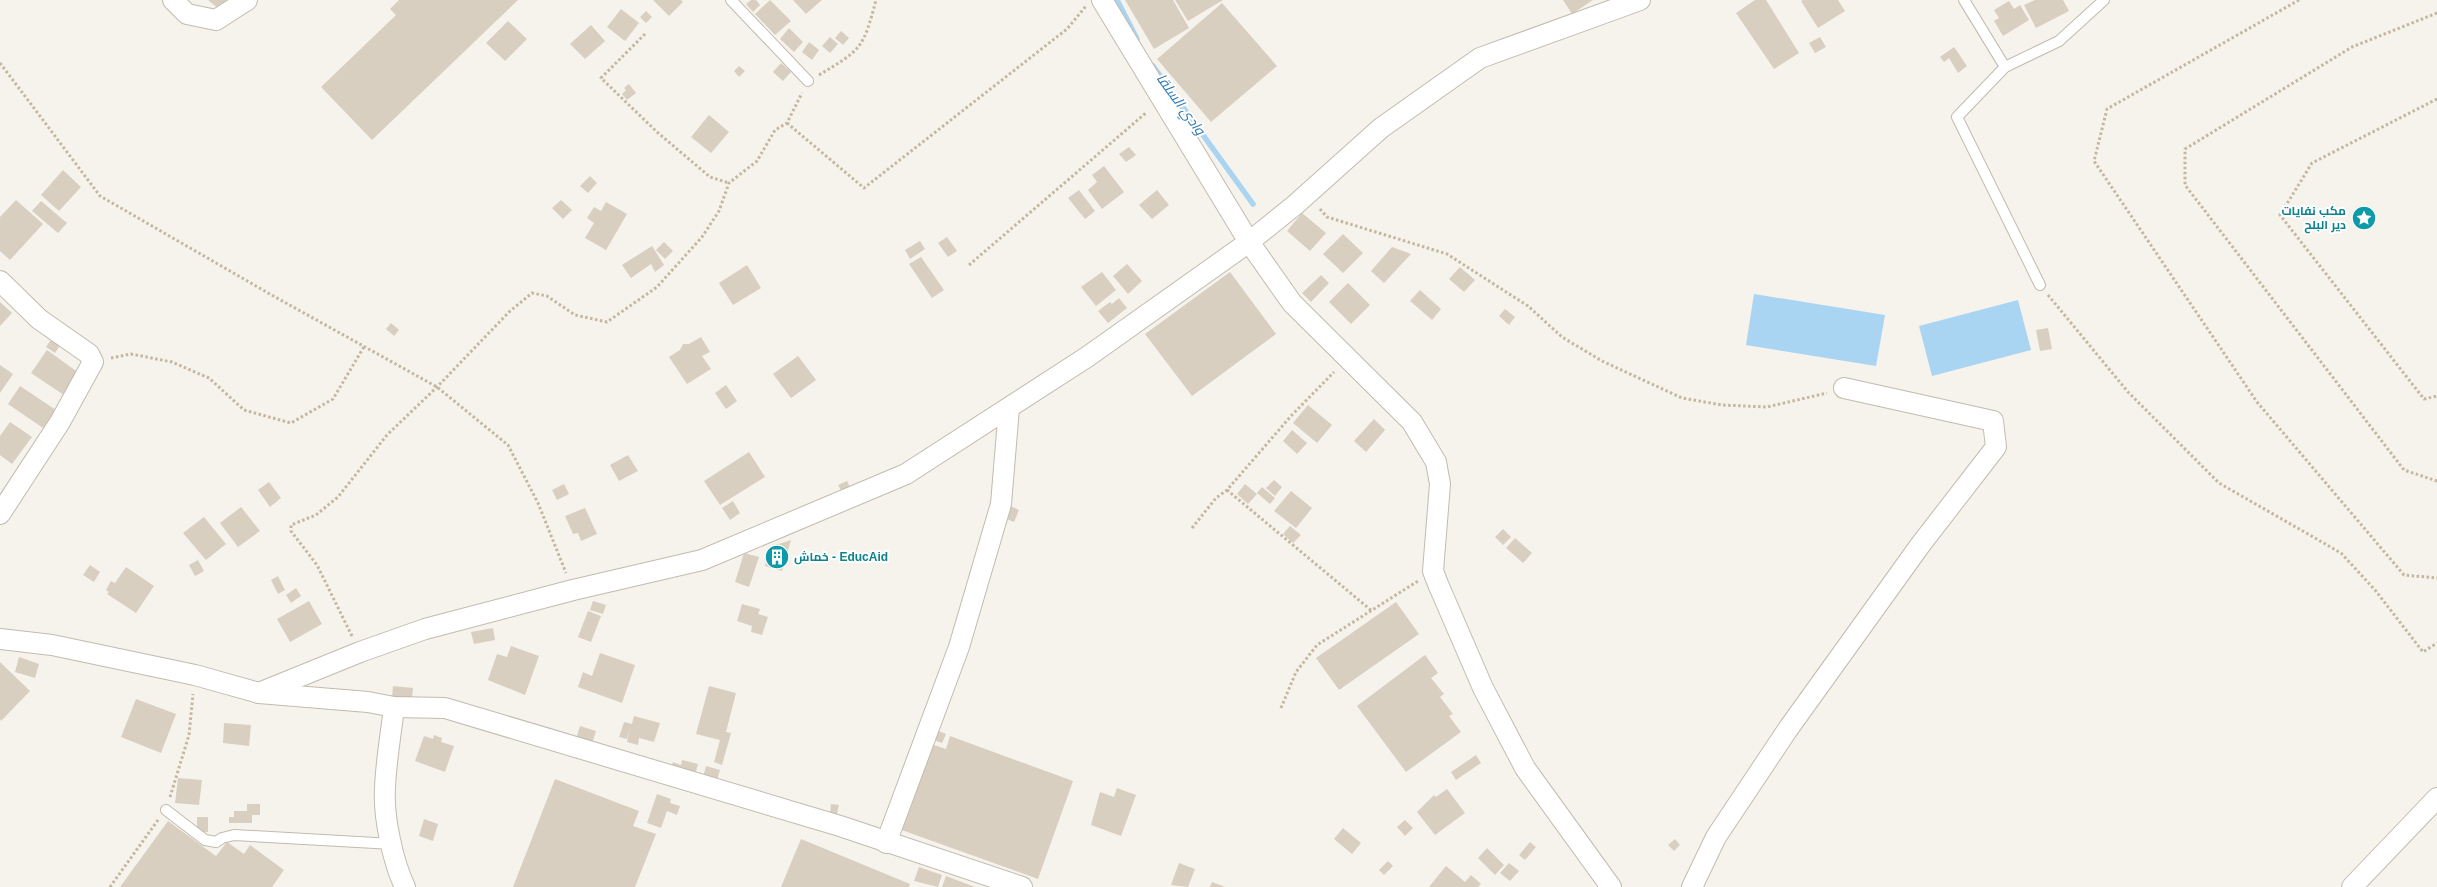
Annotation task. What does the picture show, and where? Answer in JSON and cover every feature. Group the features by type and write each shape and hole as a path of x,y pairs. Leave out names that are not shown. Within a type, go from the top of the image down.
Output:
{"street":[{"path":"173,0 187,14 216,20 247,0"},
{"path":"1102,0 1249,242 1292,304 1412,422 1436,462 1440,484 1433,571 1483,688 1525,768 1611,887"},
{"path":"259,693 360,652 425,629 573,590 702,560 906,474 1087,357 1249,242 1295,205 1381,128 1480,58 1640,0"},
{"path":"0,282 39,319 89,354 93,362 60,422 0,514"},
{"path":"1692,887 1716,837 1788,729 1921,544 1996,447 1993,421 1844,388"},
{"path":"886,843 958,647 1001,504 1009,408"},
{"path":"0,639 52,645 195,675 259,693 394,706 445,708 840,826 886,843 1022,887"},
{"path":"394,706 384,789 392,844 400,876 405,887"},
{"path":"2352,887 2437,798"}],"lane":[{"path":"731,0 808,81"},
{"path":"1964,0 2005,68"},
{"path":"2040,285 1957,117 2005,68 2059,41 2104,0"},
{"path":"166,810 205,840 216,842 222,838 234,835 392,844"}],"path":[{"path":"360,652 317,565 291,531 291,525 316,515 338,497 387,435 508,312 532,293 547,296 575,315 608,322 657,287 702,237 719,211 729,184 757,160 775,130 787,123 808,81 855,53 867,35 876,0"},
{"path":"787,123 864,188 1066,29 1091,0"},
{"path":"2299,0 2107,109 2094,161 2257,402 2404,575 2437,578"},
{"path":"2437,13 2352,47 2185,149 2185,185 2404,470 2437,481"},
{"path":"645,34 601,78 657,132 710,177 729,184"},
{"path":"0,64 100,196 268,293 437,386 508,445 538,502 573,590"},
{"path":"2437,99 2312,163 2280,215 2424,399 2437,396"},
{"path":"969,265 1161,100"},
{"path":"1306,194 1327,217 1447,254 1528,306 1562,337 1602,361 1682,398 1722,406 1767,407 1844,388"},
{"path":"2040,285 2128,392 2218,483 2342,553 2375,590 2423,652 2437,643"},
{"path":"93,362 131,354 172,362 209,378 244,410 291,423 333,399 365,345"},
{"path":"1192,528 1216,498 1227,490 1291,416 1347,359"},
{"path":"1227,490 1372,611"},
{"path":"1281,708 1296,672 1317,646 1433,571"},
{"path":"110,887 166,810 189,735 195,675"}],"water":[{"path":"1754,294 1885,315 1876,366 1746,345"},
{"path":"2018,300 2031,350 1932,376 1919,326"}],"building":[{"path":"208,0 229,0 220,10"},
{"path":"399,0 518,0 372,140 321,87 396,15 390,9"},
{"path":"653,0 681,0 683,2 669,16"},
{"path":"751,0 756,0 760,5 753,12 746,4"},
{"path":"770,0 791,21 775,35 755,14"},
{"path":"793,0 822,0 806,14"},
{"path":"1125,0 1173,0 1189,28 1154,49"},
{"path":"1175,0 1223,0 1188,21"},
{"path":"1563,0 1593,0 1572,14"},
{"path":"1755,0 1766,0 1799,53 1774,69 1736,13"},
{"path":"1838,0 1845,11 1818,28 1801,1"},
{"path":"2035,0 2063,0 2069,11 2036,28 2024,5"},
{"path":"2009,1 2014,9 2020,5 2029,20 2003,36 1994,21 1999,18 1994,10"},
{"path":"1222,3 1277,66 1211,122 1157,59"},
{"path":"621,9 639,23 625,41 607,27"},
{"path":"646,11 652,17 646,23 640,17"},
{"path":"508,21 527,39 505,61 486,43"},
{"path":"591,25 605,41 585,59 570,44"},
{"path":"789,28 803,42 794,52 780,39"},
{"path":"841,31 849,38 843,45 835,38"},
{"path":"830,37 838,44 830,53 822,46"},
{"path":"1820,37 1826,47 1815,53 1809,43"},
{"path":"809,42 819,50 812,60 802,52"},
{"path":"1954,47 1967,66 1958,73 1949,58 1944,62 1940,57"},
{"path":"781,63 791,72 783,81 773,72"},
{"path":"739,66 745,71 739,77 734,71"},
{"path":"629,84 636,93 627,100 622,94 626,90 624,88"},
{"path":"709,115 729,132 711,153 691,137"},
{"path":"1129,147 1136,155 1126,162 1119,154"},
{"path":"1104,166 1124,192 1102,209 1088,190 1097,182 1092,175"},
{"path":"63,170 81,187 59,211 41,195"},
{"path":"590,176 597,183 588,193 580,186"},
{"path":"1079,190 1095,211 1085,219 1068,198"},
{"path":"1157,190 1169,205 1152,219 1139,205"},
{"path":"16,200 43,224 10,260 0,251 0,217"},
{"path":"561,200 572,210 563,219 552,208"},
{"path":"41,201 67,223 58,233 32,211"},
{"path":"606,202 627,214 606,250 585,238 594,223 587,218 594,207 601,211"},
{"path":"1302,213 1326,233 1310,251 1287,231"},
{"path":"1343,234 1363,253 1343,273 1323,254"},
{"path":"947,237 957,251 948,257 938,243"},
{"path":"920,241 925,249 910,259 905,250"},
{"path":"664,242 673,251 665,259 656,250"},
{"path":"652,246 664,265 655,272 651,264 631,278 622,265"},
{"path":"1392,247 1411,254 1384,283 1371,271"},
{"path":"921,257 944,290 932,298 909,264"},
{"path":"1127,264 1142,281 1128,294 1113,276"},
{"path":"747,265 761,288 733,305 719,283"},
{"path":"1460,267 1475,280 1464,292 1449,279"},
{"path":"1102,272 1116,290 1096,306 1081,287"},
{"path":"1230,272 1276,334 1192,396 1145,334"},
{"path":"1321,275 1329,283 1311,302 1302,293"},
{"path":"1348,283 1370,305 1351,324 1329,302"},
{"path":"1420,290 1441,309 1432,320 1410,301"},
{"path":"1119,298 1127,308 1108,323 1098,311"},
{"path":"0,302 12,313 0,326"},
{"path":"1505,309 1515,317 1509,325 1499,316"},
{"path":"391,323 399,330 394,336 386,329"},
{"path":"2048,328 2052,349 2040,351 2036,330"},
{"path":"701,337 710,352 702,356 711,369 687,384 669,357 680,350 683,344 689,344"},
{"path":"56,340 61,344 55,353 46,347 50,341"},
{"path":"47,350 79,373 64,395 31,373"},
{"path":"798,356 816,380 791,398 773,374"},
{"path":"0,365 13,374 0,393"},
{"path":"726,385 737,401 726,409 715,393"},
{"path":"20,386 56,410 43,428 8,404"},
{"path":"1308,405 1332,425 1317,443 1293,423"},
{"path":"1374,419 1385,430 1366,452 1354,441"},
{"path":"10,422 32,437 12,464 0,455 0,436"},
{"path":"1292,430 1307,443 1297,454 1283,441"},
{"path":"749,452 765,477 720,505 704,481"},
{"path":"628,455 638,471 619,481 610,465"},
{"path":"1274,480 1282,487 1275,496 1266,488"},
{"path":"847,481 850,487 842,492 838,485"},
{"path":"269,482 281,498 270,507 258,490"},
{"path":"564,484 569,494 557,500 552,490"},
{"path":"1245,484 1257,494 1248,504 1237,494"},
{"path":"1262,487 1275,498 1270,504 1257,493"},
{"path":"1291,491 1312,508 1296,528 1274,511"},
{"path":"733,501 740,513 730,520 722,508"},
{"path":"1008,505 1019,510 1014,522 1002,517"},
{"path":"241,507 260,531 238,547 220,523"},
{"path":"585,508 597,534 581,541 578,533 573,534 565,516"},
{"path":"204,517 226,544 206,560 183,533"},
{"path":"1290,526 1301,535 1293,543 1283,534"},
{"path":"1503,529 1511,537 1503,545 1495,537"},
{"path":"1515,538 1532,553 1523,563 1506,548"},
{"name":"خماش - EducAid","path":"791,540 782,571 765,566 769,547"},
{"path":"744,553 759,557 749,587 735,582"},
{"path":"198,560 204,571 195,576 189,565"},
{"path":"90,565 100,572 94,582 83,575"},
{"path":"126,567 154,586 136,613 107,594 109,592 106,590 111,581 115,583"},
{"path":"278,576 285,590 278,594 271,580"},
{"path":"296,588 301,596 291,603 286,595"},
{"path":"309,601 322,624 290,642 277,619"},
{"path":"593,601 606,605 603,614 590,610"},
{"path":"1396,602 1419,634 1339,690 1316,658"},
{"path":"742,604 760,609 758,614 768,617 762,635 751,632 752,626 737,621"},
{"path":"588,611 601,616 591,642 578,637"},
{"path":"493,628 495,640 474,644 471,632"},
{"path":"511,646 539,656 525,695 488,680 497,654 507,657"},
{"path":"600,653 635,665 622,703 578,687 583,672 592,676"},
{"path":"1425,655 1438,673 1431,678 1444,694 1440,697 1453,714 1449,716 1461,732 1406,772 1357,706"},
{"path":"19,657 39,664 35,678 15,672"},
{"path":"0,662 30,691 1,721 0,719"},
{"path":"393,686 413,688 412,698 392,697"},
{"path":"709,686 736,693 726,732 731,733 722,765 714,762 720,740 696,734"},
{"path":"136,699 176,714 161,753 121,737"},
{"path":"634,716 660,723 654,742 639,738 638,745 627,742 630,727 627,739 619,737 624,722 632,724"},
{"path":"224,723 251,725 249,746 223,743"},
{"path":"580,726 596,731 592,744 576,739"},
{"path":"934,729 946,734 942,743 930,739"},
{"path":"434,735 442,738 441,742 454,746 445,772 415,761 424,736 433,739"},
{"path":"950,736 1073,781 1038,879 896,828 928,743 946,749"},
{"path":"1476,755 1481,763 1456,780 1451,772"},
{"path":"682,760 698,764 695,775 671,768 673,762 681,765"},
{"path":"706,766 720,770 717,780 703,777"},
{"path":"178,778 202,780 199,805 175,803"},
{"path":"555,779 639,811 633,826 656,834 635,887 513,887"},
{"path":"1117,788 1136,795 1121,836 1091,825 1100,792 1114,797"},
{"path":"1447,789 1465,813 1435,835 1417,812 1434,795 1436,797"},
{"path":"657,794 671,799 670,803 680,806 677,815 667,811 661,828 647,823"},
{"path":"247,804 260,804 260,815 252,815 252,823 229,823 229,817 234,817 234,811 247,811"},
{"path":"831,804 839,805 837,814 830,813"},
{"path":"197,817 208,817 208,832 197,832"},
{"path":"424,819 438,824 433,841 419,836"},
{"path":"1405,820 1413,828 1405,836 1397,827"},
{"path":"168,821 216,856 227,842 244,854 250,845 284,870 272,887 120,887"},
{"path":"1343,828 1361,843 1352,854 1334,839"},
{"path":"801,839 910,884 909,887 781,887"},
{"path":"1675,839 1680,845 1674,851 1668,845"},
{"path":"1530,842 1536,847 1525,860 1519,855"},
{"path":"1487,848 1504,865 1495,875 1478,858"},
{"path":"1388,861 1393,866 1384,875 1379,870"},
{"path":"1179,863 1195,869 1188,887 1171,885"},
{"path":"1509,863 1519,871 1510,881 1500,873"},
{"path":"1446,866 1465,882 1471,875 1481,884 1478,887 1429,887"},
{"path":"919,867 942,875 938,887 914,881"},
{"path":"946,876 975,887 942,887"},
{"path":"1212,882 1225,887 1210,887"}],"waterway":[{"name":"وادي السلقا","path":"1117,0 1137,39"},
{"name":"وادي السلقا","path":"1153,66 1253,204"}],"place":[{"name":"مكب نفايات دير البلح","path":"2364,218"},
{"name":"خماش - EducAid","path":"777,557"}]}
